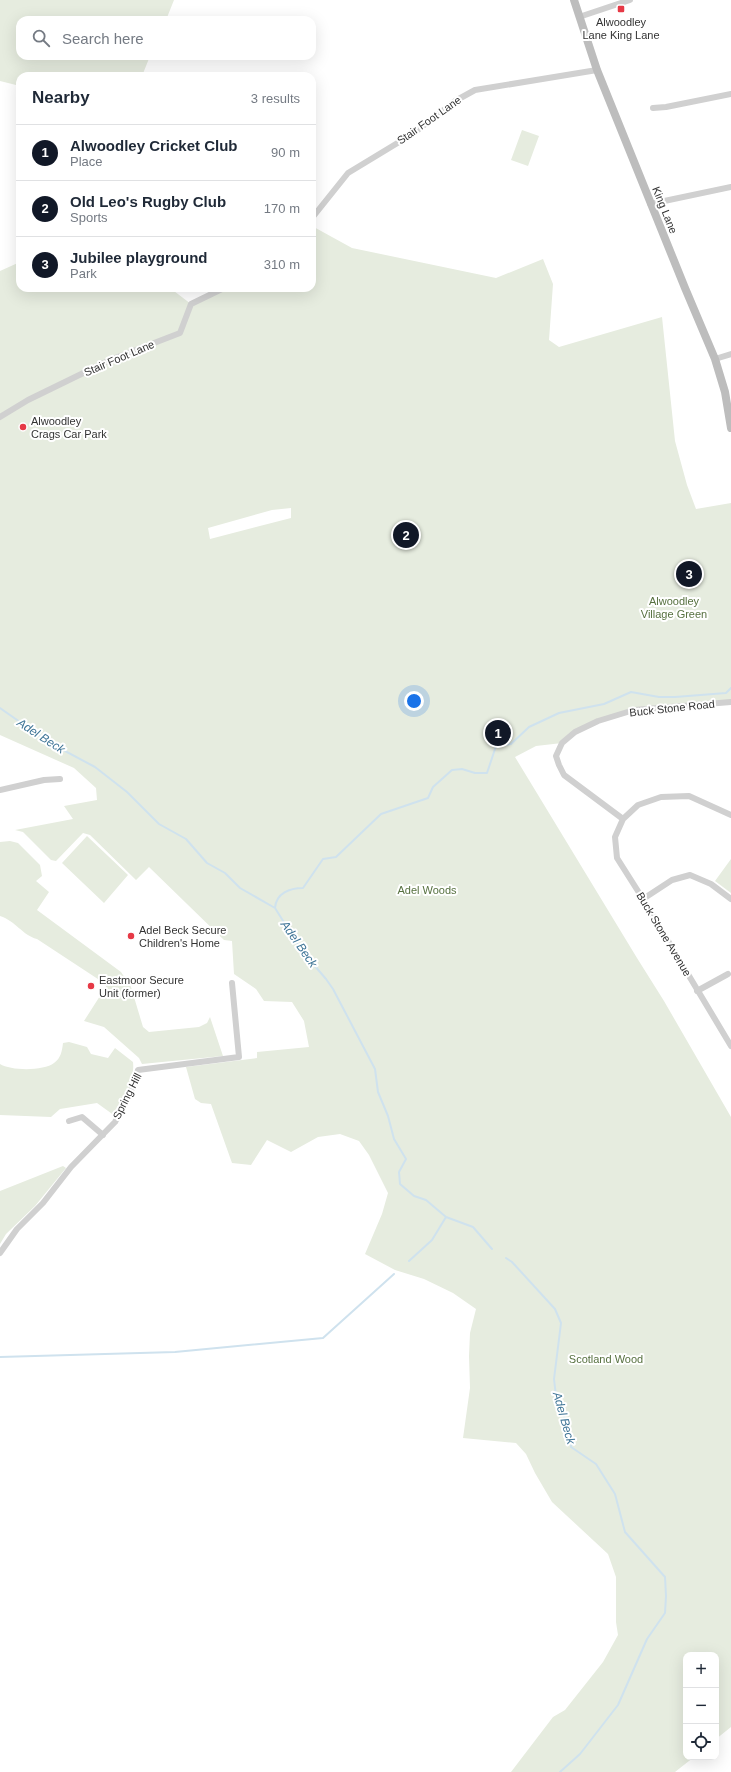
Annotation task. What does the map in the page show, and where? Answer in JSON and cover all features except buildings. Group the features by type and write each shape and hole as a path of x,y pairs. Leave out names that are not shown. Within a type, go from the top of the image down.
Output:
{"street":[{"name":"King Lane","path":"574,0 597,70 650,204 715,359 725,392 731,428"},
{"path":"579,17 630,0"},
{"name":"Stair Foot Lane","path":"316,213 348,173 414,133 455,101 475,90 597,70"},
{"path":"653,108 666,107 731,94"},
{"path":"650,204 731,187"},
{"name":"Stair Foot Lane","path":"0,417 28,400 110,360 180,333 191,304 216,292"},
{"path":"715,359 731,354"},
{"name":"Buck Stone Road","path":"623,819 564,774 556,756 562,743 575,732 598,722 634,710 731,702"},
{"path":"0,790 44,780 60,779"},
{"path":"623,819 638,805 661,797 689,796 731,814"},
{"name":"Buck Stone Avenue","path":"623,819 615,837 617,858 697,991 731,1044"},
{"path":"643,899 672,880 690,875 711,884 731,899"},
{"path":"697,991 728,974"},
{"name":"Spring Hill","path":"0,1253 17,1229 43,1202 70,1167 103,1135 117,1118 131,1090 138,1070 239,1057 232,983"},
{"path":"69,1121 82,1117 103,1135"}],"green space":[{"path":"0,0 174,0 168,16 16,16 16,60 148,60 144,72 16,72 16,85 0,81"},
{"path":"522,130 539,136 528,166 511,160"},
{"path":"316,228 352,248 496,278 543,259 553,284 549,340 559,347 662,317 675,441 687,485 696,509 731,503 731,702 634,710 598,721 562,743 536,746 515,757 664,1001 731,1117 731,1727 719,1737 719,1652 683,1652 683,1760 690,1760 675,1772 511,1772 553,1717 565,1710 603,1662 618,1635 616,1622 616,1577 608,1554 552,1502 526,1454 516,1443 463,1438 470,1388 470,1333 476,1309 453,1293 424,1279 395,1270 365,1254 382,1214 388,1193 369,1155 359,1141 340,1134 318,1137 291,1152 267,1140 251,1165 232,1163 211,1104 201,1103 195,1099 186,1067 257,1058 257,1052 309,1047 304,1021 292,1002 264,1001 256,989 234,974 232,941 224,940 149,867 136,880 90,835 83,833 56,861 51,860 23,832 15,830 73,819 64,806 97,800 96,788 74,768 0,735 0,271 16,264 16,292 175,292 191,304 216,292 316,292","holes":["291,508 291,518 210,539 208,528 272,510"]},
{"path":"87,836 128,875 104,903 62,863"},
{"path":"10,841 18,843 40,865 42,876 36,881 49,892 37,910 121,972 131,987 143,1027 149,1032 199,1027 207,1023 210,1017 223,1056 142,1064 139,1058 104,1027 84,1021 107,985 27,934 6,918 0,916 0,842"},
{"path":"731,859 731,893 715,881"},
{"path":"69,1042 87,1047 91,1054 108,1058 115,1048 133,1062 131,1083 115,1116 97,1103 60,1109 51,1117 0,1115 0,1064 19,1069 43,1068 54,1063 60,1057 63,1043"},
{"path":"63,1166 66,1168 35,1206 6,1234 0,1244 0,1191"}],"waterway":[{"path":"275,908 278,899 284,892 303,888 323,859 336,857 381,814 428,798 433,787 452,770 462,769 475,773 487,773 496,746 511,744 529,727 559,713 604,704 631,692 659,697 675,697 726,693 731,688"},
{"name":"Adel Beck","path":"0,708 50,743 95,767 127,792 159,824 186,839 207,863 225,873 240,888 275,908 302,951 333,989 375,1069 378,1092 388,1116 394,1139 406,1159 399,1172 400,1184 414,1196 426,1200 446,1217 473,1227 492,1249"},
{"path":"409,1261 432,1240 446,1217"},
{"name":"Adel Beck","path":"506,1258 512,1262 555,1309 561,1323 554,1379 556,1396 572,1437 571,1447 596,1464 615,1494 625,1532 665,1577 665,1613 647,1639 618,1705 580,1754 560,1772"},
{"path":"0,1357 175,1352 323,1338 394,1274"}],"place":[{"name":"Alwoodley Lane King Lane","path":"621,9"},
{"name":"Alwoodley Crags Car Park","path":"23,427"},
{"name":"Old Leo's Rugby Club","path":"406,535"},
{"name":"Jubilee playground","path":"689,574"},
{"name":"Alwoodley Cricket Club","path":"498,733"},
{"name":"Adel Beck Secure Children's Home","path":"131,936"},
{"name":"Eastmoor Secure Unit (former)","path":"91,986"}],"park label":[{"name":"Alwoodley Village Green","path":"674,607"},
{"name":"Adel Woods","path":"427,890"},
{"name":"Scotland Wood","path":"606,1359"}]}
